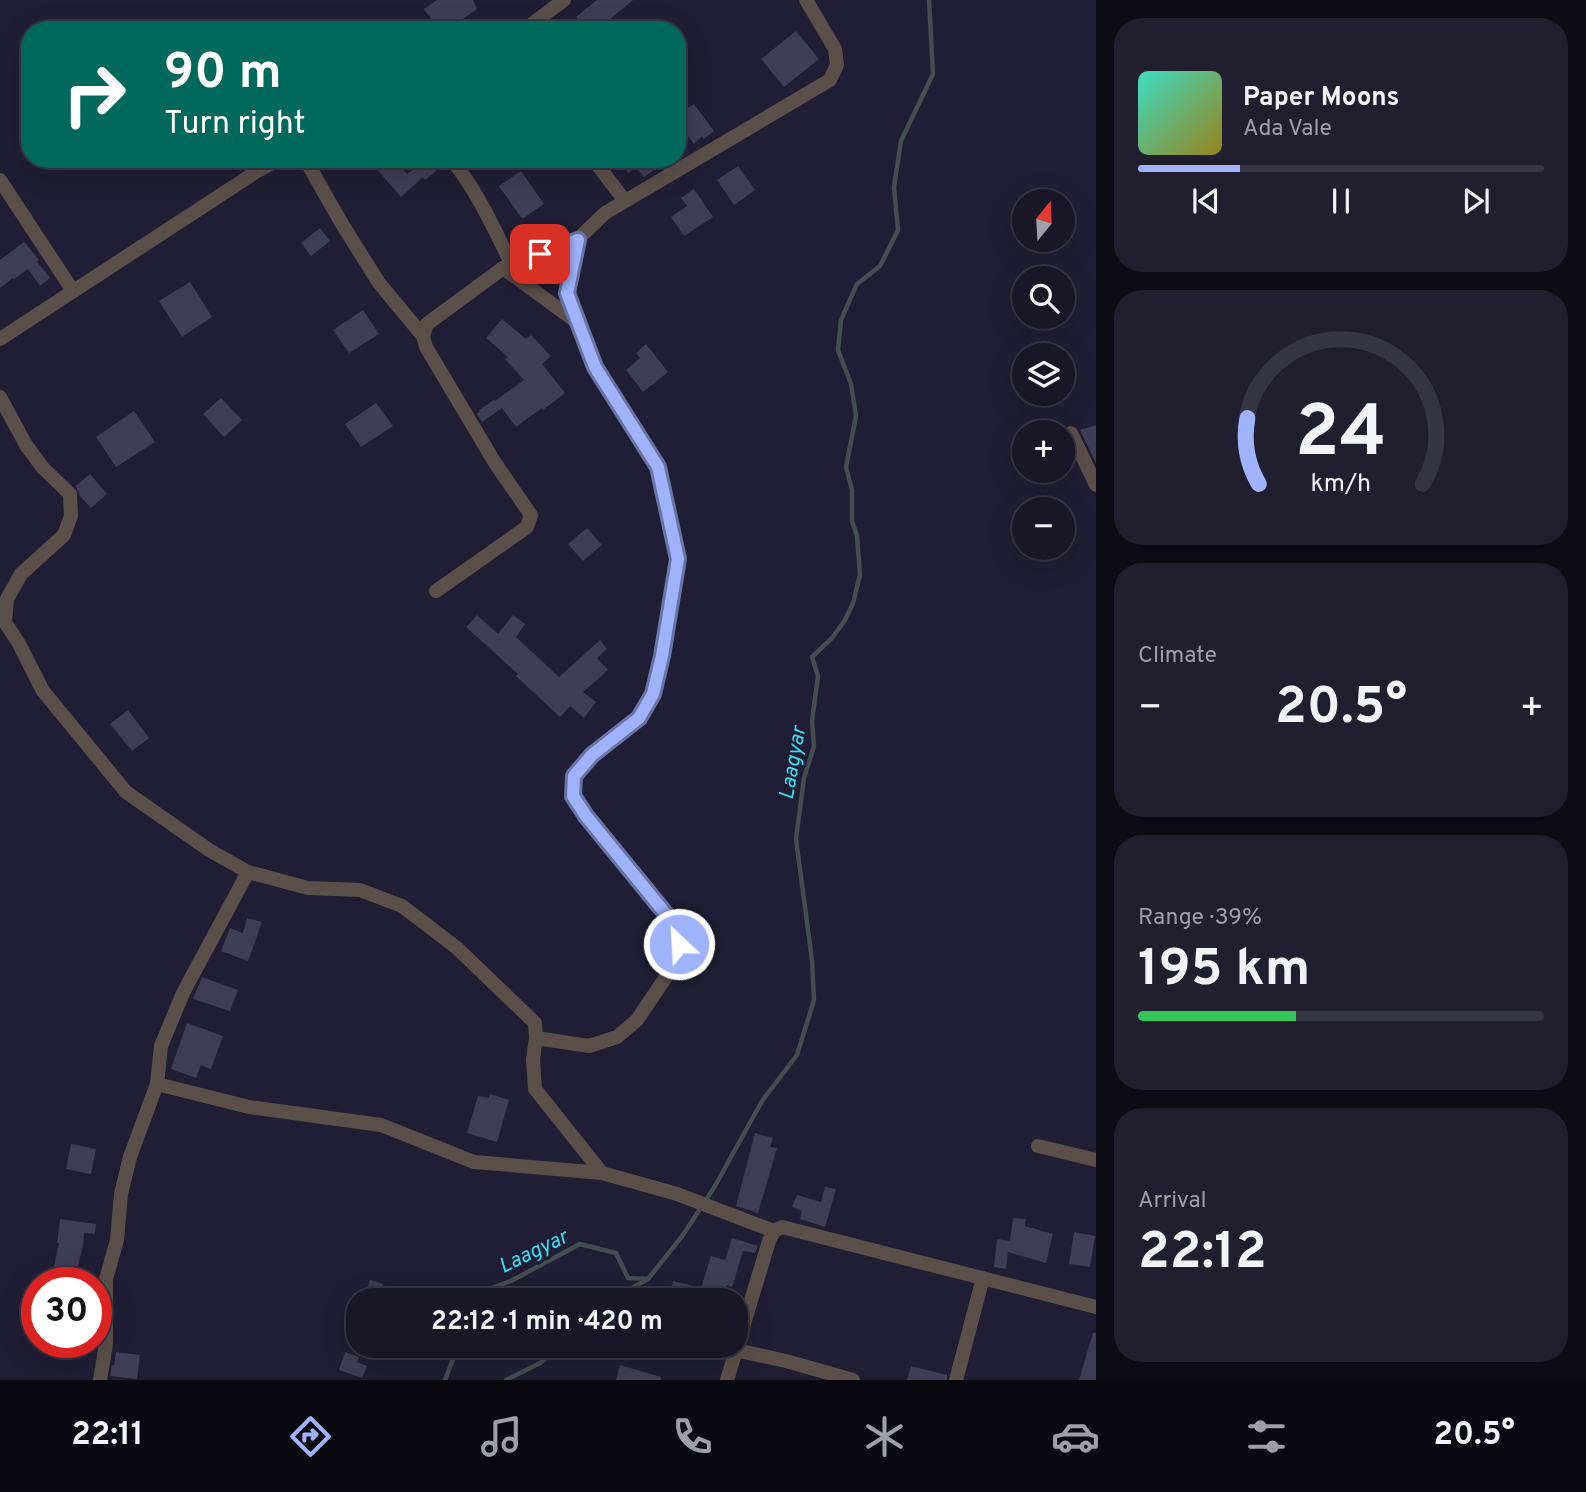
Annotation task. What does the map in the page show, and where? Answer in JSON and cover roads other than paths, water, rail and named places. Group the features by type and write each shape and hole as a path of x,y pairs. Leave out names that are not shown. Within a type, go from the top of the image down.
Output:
{"street":[{"path":"536,21 564,0"},
{"path":"686,165 830,80 837,65 835,49 806,0"},
{"path":"0,339 263,168"},
{"path":"310,168 379,283 424,336"},
{"path":"459,168 481,204 508,267 578,323"},
{"path":"600,168 625,201"},
{"path":"436,591 527,527 531,515 495,463 426,347 424,336 427,324 508,267 578,240 605,213 681,168"},
{"path":"0,180 74,291"},
{"path":"536,1038 589,1046 617,1037 636,1020 672,968 679,944 674,924 586,816 573,796 574,776 592,755 639,718 653,694 678,559 658,467 595,367 567,293 578,240"},
{"path":"0,397 26,445 43,468 70,494 71,516 64,535 21,575 8,599 5,622 43,691 126,792 209,850 248,872 308,888 360,890 402,906 457,948 535,1023 535,1089 601,1173"},
{"path":"1075,443 1096,485"},
{"path":"100,1380 106,1344 106,1279 117,1240 121,1194 130,1157 157,1084 161,1046 183,993 248,872"},
{"path":"157,1084 249,1107 381,1125 474,1162 601,1173 677,1194 775,1231"},
{"path":"1038,1146 1096,1160"},
{"path":"748,1313 769,1241 775,1231 782,1227 1096,1307"},
{"path":"956,1380 983,1278"},
{"path":"748,1352 853,1380"},
{"path":"727,1380 734,1358"}],"waterway":[{"name":"Laagyar","path":"492,1288 511,1281 580,1244 616,1253 628,1278 648,1279 683,1235 715,1186 762,1101 797,1055 814,1000 812,960 796,839 804,778 814,746 812,721 818,676 812,657 832,638 845,620 853,603 860,575 857,536 852,521 852,490 846,467 856,416 851,384 838,350 841,320 857,284 880,266 898,230 894,187 901,141 933,74 929,0"},
{"path":"632,1288 648,1279"},
{"name":"Laagyar","path":"445,1380 453,1358"},
{"path":"506,1380 546,1358"}]}
